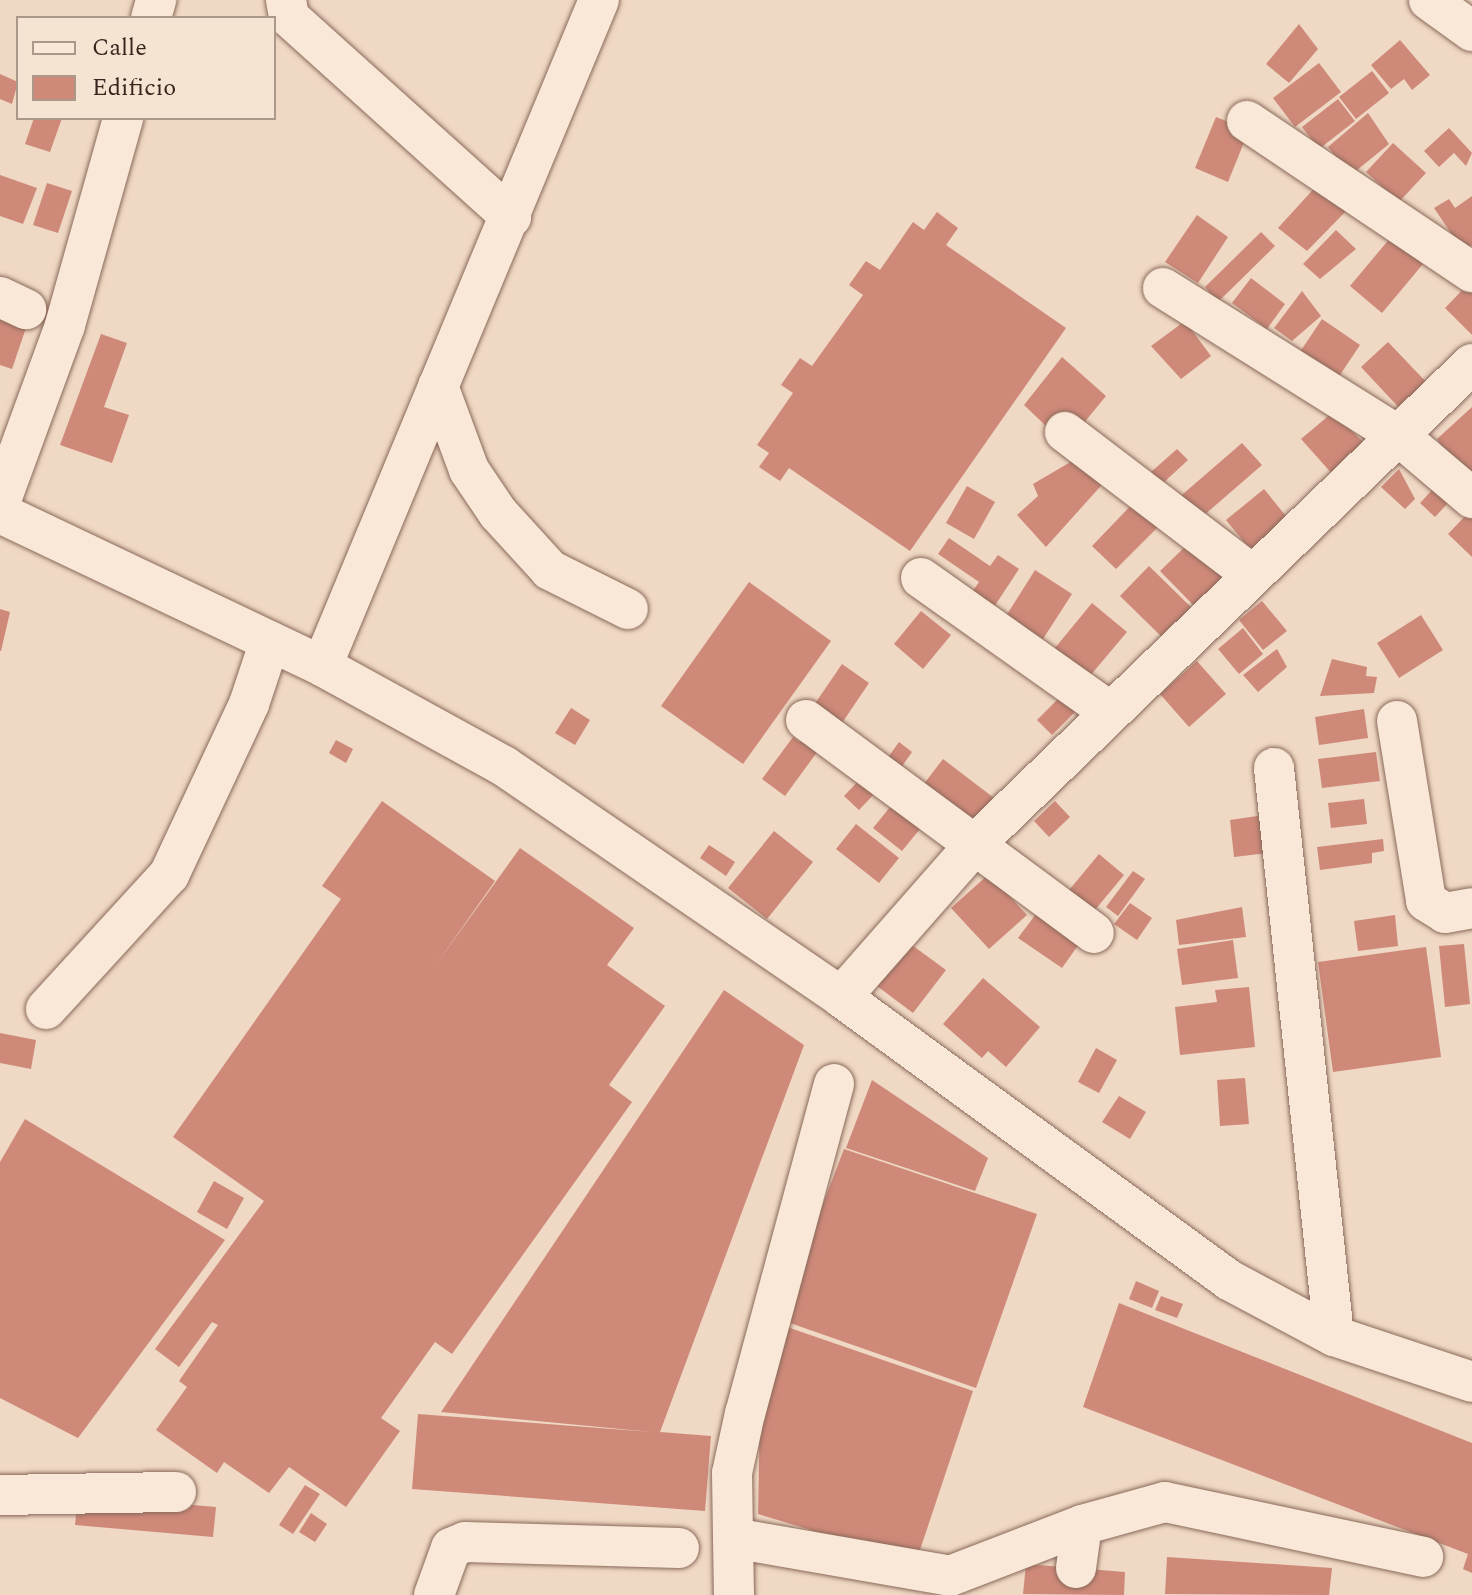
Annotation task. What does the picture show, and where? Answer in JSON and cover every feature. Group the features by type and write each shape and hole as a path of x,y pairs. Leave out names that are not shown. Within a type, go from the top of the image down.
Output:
{"street":[{"path":"286,0 289,17 511,217"},
{"path":"322,666 599,0"},
{"path":"1429,0 1472,31"},
{"path":"0,503 65,325 122,120"},
{"path":"1247,121 1472,272"},
{"path":"1163,288 1399,436 1472,498"},
{"path":"841,997 977,842 1109,711 1472,364"},
{"path":"438,386 469,470 498,513 550,570 628,609"},
{"path":"1065,432 1253,575"},
{"path":"0,513 322,666 504,766 841,997 1229,1280 1334,1336 1472,1382"},
{"path":"921,578 1109,711"},
{"path":"46,1009 169,875 249,704 270,641"},
{"path":"806,720 977,842 1094,933"},
{"path":"1397,721 1426,901 1445,913 1472,908"},
{"path":"1274,768 1334,1336"},
{"path":"734,1595 732,1473 745,1413 834,1084"},
{"path":"0,1495 176,1492"},
{"path":"733,1538 950,1576 1082,1525 1165,1502 1423,1557"},
{"path":"1076,1568 1082,1525"},
{"path":"434,1595 451,1548 465,1542 679,1548"}],"building":[{"path":"1299,24 1318,49 1289,83 1266,64"},
{"path":"1400,40 1430,75 1412,90 1404,79 1391,89 1371,65"},
{"path":"1319,63 1341,92 1295,127 1273,98"},
{"path":"1372,71 1389,93 1356,119 1339,97"},
{"path":"0,74 16,81 16,89 12,104 0,99"},
{"path":"1338,99 1355,121 1319,149 1302,127"},
{"path":"1368,113 1389,144 1351,175 1328,147"},
{"path":"1216,117 1249,130 1228,182 1195,168"},
{"path":"33,120 61,120 50,152 25,144"},
{"path":"1449,128 1472,153 1466,166 1454,153 1439,167 1424,151"},
{"path":"1393,143 1426,173 1399,202 1366,172"},
{"path":"0,175 37,188 23,224 0,216"},
{"path":"1320,182 1351,206 1307,251 1278,228"},
{"path":"47,183 72,191 58,233 33,225"},
{"path":"1472,196 1472,245 1463,251 1434,208 1449,199 1455,208"},
{"path":"937,212 958,228 946,245 1066,328 910,551 789,468 780,481 759,467 769,453 757,445 793,393 781,385 800,358 812,366 863,295 849,285 866,261 880,270 913,222 924,230"},
{"path":"1197,215 1228,237 1198,283 1165,262"},
{"path":"1336,230 1356,249 1320,279 1303,264"},
{"path":"1261,232 1275,246 1218,302 1205,287"},
{"path":"1391,237 1423,264 1382,313 1350,286"},
{"path":"1251,278 1285,304 1267,329 1232,303"},
{"path":"1472,280 1472,335 1445,308"},
{"path":"1302,291 1321,316 1292,341 1274,328"},
{"path":"0,316 27,325 12,369 0,365"},
{"path":"1322,319 1360,345 1336,381 1298,355"},
{"path":"1185,321 1211,356 1181,379 1151,346"},
{"path":"101,334 127,343 104,407 129,415 112,463 60,445"},
{"path":"1388,342 1430,386 1403,412 1361,367"},
{"path":"1062,357 1106,396 1078,430 1054,417 1046,426 1024,405"},
{"path":"1472,407 1472,493 1437,439"},
{"path":"1333,412 1367,446 1334,476 1301,439"},
{"path":"1242,443 1262,465 1195,523 1176,500"},
{"path":"1177,449 1188,460 1162,484 1151,472"},
{"path":"1079,457 1108,478 1046,547 1017,515 1038,496 1033,484"},
{"path":"1399,469 1415,499 1405,509 1381,487"},
{"path":"967,486 995,502 974,539 946,523"},
{"path":"1434,488 1449,502 1435,517 1420,503"},
{"path":"1264,489 1294,526 1256,557 1226,520"},
{"path":"1140,496 1165,520 1116,569 1092,546"},
{"path":"1470,511 1472,513 1472,557 1448,534"},
{"path":"949,538 990,566 998,555 1019,569 994,607 972,592 979,582 938,554"},
{"path":"1192,540 1230,578 1198,610 1160,571"},
{"path":"1149,566 1195,611 1166,641 1120,596"},
{"path":"1035,570 1072,594 1043,639 1006,616"},
{"path":"749,582 831,641 743,764 661,706"},
{"path":"1262,601 1287,631 1263,650 1239,620"},
{"path":"1092,603 1127,632 1084,683 1050,654"},
{"path":"0,609 10,612 1,651 0,651"},
{"path":"921,611 951,635 923,669 894,644"},
{"path":"1421,615 1443,650 1399,678 1377,643"},
{"path":"1243,628 1263,654 1239,674 1218,649"},
{"path":"1277,649 1287,667 1258,692 1243,675"},
{"path":"1332,659 1367,667 1366,676 1377,677 1374,693 1320,696"},
{"path":"1197,661 1226,694 1189,727 1160,694"},
{"path":"842,664 869,683 842,723 814,705"},
{"path":"1064,693 1079,708 1052,735 1037,720"},
{"path":"571,708 590,720 575,745 555,733"},
{"path":"1364,709 1368,738 1319,745 1315,717"},
{"path":"807,732 823,744 785,796 762,779 793,737 800,742"},
{"path":"336,740 353,749 346,763 329,753"},
{"path":"899,742 912,752 898,772 884,763"},
{"path":"1376,752 1380,781 1322,788 1318,759"},
{"path":"943,759 994,798 972,827 920,789"},
{"path":"864,775 879,789 859,810 844,796"},
{"path":"1364,799 1367,824 1331,828 1328,803"},
{"path":"382,801 495,881 435,966 520,848 634,928 607,965 665,1006 609,1085 632,1102 452,1354 435,1342 381,1418 400,1431 346,1507 289,1467 269,1493 224,1462 217,1473 156,1430 187,1387 179,1381 218,1325 212,1322 179,1367 155,1349 264,1201 173,1137 341,899 322,886"},
{"path":"1055,801 1070,817 1049,837 1034,821"},
{"path":"891,806 920,829 902,851 873,828"},
{"path":"1271,814 1276,852 1234,857 1230,820"},
{"path":"856,824 899,858 879,883 836,849"},
{"path":"774,831 813,862 767,919 728,888"},
{"path":"1383,839 1384,851 1372,853 1372,863 1320,870 1317,847"},
{"path":"709,845 735,862 726,876 700,858"},
{"path":"1099,854 1124,875 1090,916 1065,895"},
{"path":"1133,871 1145,879 1118,916 1106,907"},
{"path":"989,874 1027,915 989,949 951,908"},
{"path":"1130,903 1152,918 1137,940 1114,924"},
{"path":"1042,906 1084,937 1062,968 1018,938"},
{"path":"1242,907 1246,937 1179,945 1176,920"},
{"path":"1395,915 1398,946 1358,951 1354,921"},
{"path":"905,940 946,970 913,1013 873,983"},
{"path":"1233,940 1238,978 1182,985 1177,949"},
{"path":"1464,944 1470,1004 1445,1007 1439,946"},
{"path":"1426,947 1441,1057 1333,1072 1318,962"},
{"path":"983,978 1040,1027 1006,1067 988,1051 982,1058 943,1024"},
{"path":"1249,987 1255,1047 1180,1055 1175,1007 1217,1002 1215,990"},
{"path":"724,990 804,1045 660,1432 711,1436 705,1511 412,1489 418,1414 652,1432 441,1412"},
{"path":"0,1033 36,1040 31,1069 0,1063"},
{"path":"1096,1048 1117,1060 1099,1093 1078,1082"},
{"path":"1245,1078 1249,1124 1220,1126 1217,1080"},
{"path":"872,1080 988,1158 975,1191 846,1148"},
{"path":"1119,1096 1146,1112 1130,1139 1102,1122"},
{"path":"25,1119 225,1240 78,1438 0,1398 0,1162"},
{"path":"844,1149 1037,1214 976,1388 790,1323 810,1238"},
{"path":"214,1181 244,1198 227,1229 197,1212"},
{"path":"1136,1281 1159,1291 1152,1308 1129,1299"},
{"path":"1161,1296 1183,1304 1177,1318 1155,1310"},
{"path":"1119,1303 1472,1443 1472,1573 1463,1569 1468,1554 1083,1407"},
{"path":"787,1327 973,1391 916,1562 758,1514 760,1412"},
{"path":"305,1485 320,1494 293,1534 279,1525"},
{"path":"78,1495 216,1507 213,1537 75,1525"},
{"path":"311,1513 327,1524 315,1542 299,1532"},
{"path":"1167,1557 1332,1568 1329,1595 1165,1594"},
{"path":"1026,1564 1125,1572 1124,1595 1023,1594"}]}
